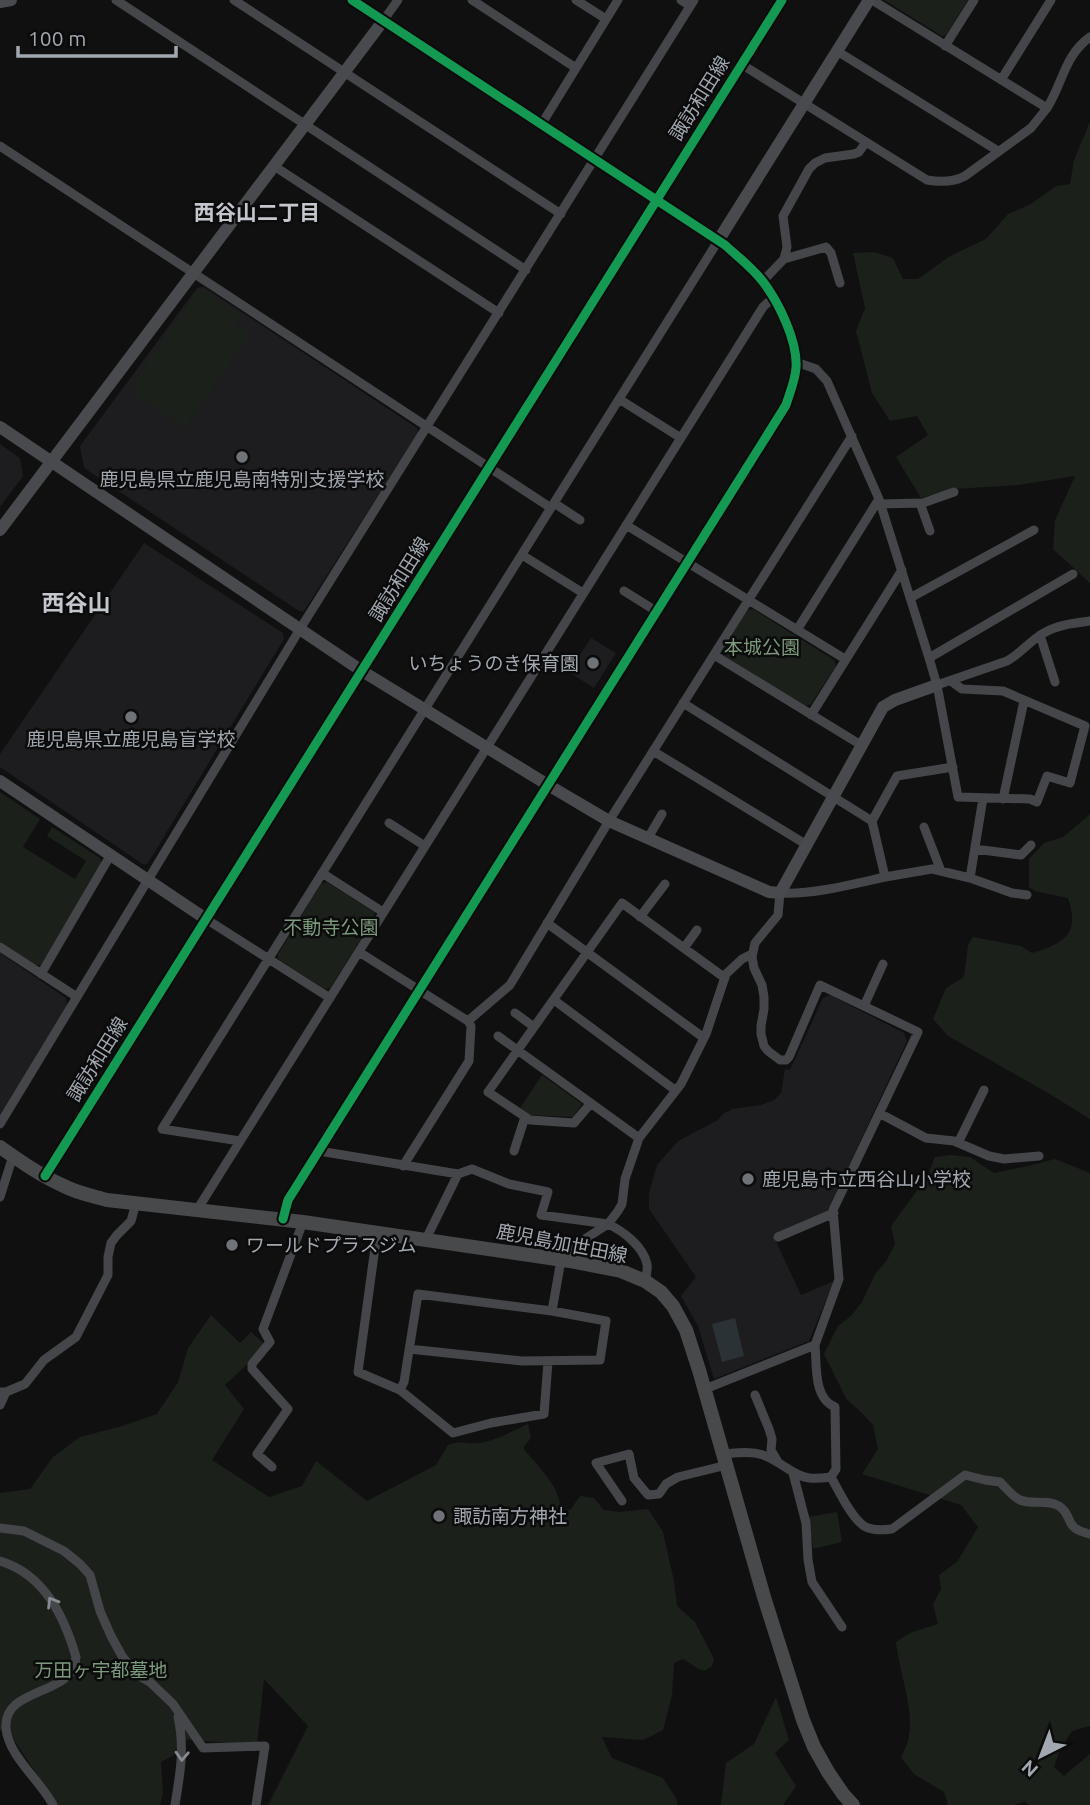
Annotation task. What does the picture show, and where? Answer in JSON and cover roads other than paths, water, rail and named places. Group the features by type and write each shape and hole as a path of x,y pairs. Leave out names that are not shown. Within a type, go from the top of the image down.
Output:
{"main road":[{"name":"鹿児島加世田線","path":"0,1147 61,1185 107,1200 283,1219 611,1268 661,1292 681,1318 686,1330 803,1720 828,1772 853,1805"}],"street":[{"path":"0,2 11,0"},
{"path":"116,0 526,270"},
{"path":"234,0 561,214"},
{"path":"283,1219 288,1200 786,404 793,385 796,362 787,326 763,281 749,266 718,241 352,0"},
{"path":"0,530 398,0"},
{"path":"472,0 576,68"},
{"path":"576,0 606,19"},
{"path":"541,125 618,0"},
{"path":"0,1124 300,629 692,3 681,0"},
{"name":"諏訪和田線","path":"45,1176 782,0"},
{"path":"240,1141 162,1129 871,0 1047,108"},
{"path":"945,46 974,0"},
{"path":"1001,80 1051,0"},
{"path":"741,64 927,180 935,181 959,179 1031,128 1055,96 1073,53 1090,37"},
{"path":"837,51 998,151"},
{"path":"763,281 784,259 787,247 783,216 809,169 825,158 859,152 866,142"},
{"path":"0,146 489,468 580,520"},
{"path":"274,166 499,313"},
{"path":"784,259 826,247 831,253 841,283"},
{"path":"197,1210 762,307 773,298"},
{"path":"796,362 816,369 827,381 879,502 937,685 958,797 1037,802 1048,776 1070,783 1086,726 1003,691 962,688 951,681"},
{"path":"619,400 681,438"},
{"path":"0,426 362,671 609,821 766,891 792,894 932,869 1027,895"},
{"path":"468,1021 510,985 609,821 852,436"},
{"path":"879,502 920,503 954,492"},
{"path":"797,629 879,502"},
{"path":"920,503 930,531"},
{"path":"626,525 845,659"},
{"path":"910,598 1034,530"},
{"path":"522,555 583,593"},
{"path":"811,715 902,570"},
{"path":"929,658 1073,574"},
{"path":"625,591 656,611"},
{"path":"831,1478 836,1469 835,1407 822,1398 815,1345 839,1279 833,1210 918,1032 820,985 789,1057 784,1061 780,1060 764,1046 761,1026 765,997 754,968 752,954 755,943 778,915 780,893 885,705 1013,658 1040,635 1052,629 1090,621"},
{"path":"1040,635 1055,682"},
{"path":"714,655 861,745"},
{"path":"1003,799 1024,701"},
{"path":"683,703 872,821"},
{"path":"653,751 807,845"},
{"path":"885,877 872,821 897,776 953,767"},
{"path":"0,781 148,881 330,998"},
{"path":"970,878 984,798"},
{"path":"648,838 662,814"},
{"path":"389,823 425,846"},
{"path":"924,827 941,871"},
{"path":"975,849 1021,855 1031,845"},
{"path":"41,974 110,856"},
{"path":"322,873 383,912"},
{"path":"640,917 665,884"},
{"path":"591,1103 574,1123 530,1120 488,1092 622,904 725,978"},
{"path":"547,923 704,1038"},
{"path":"684,948 697,930"},
{"path":"0,947 78,997"},
{"path":"359,952 468,1021 471,1027 469,1062 403,1166"},
{"path":"552,1311 561,1260 574,1246 608,1224 622,1203 625,1179 639,1138 681,1084 704,1038 726,974 735,964 752,954"},
{"path":"864,1006 883,964"},
{"path":"554,1000 676,1090"},
{"path":"514,1013 534,1027"},
{"path":"498,1036 639,1138"},
{"path":"958,1143 984,1090"},
{"path":"879,1113 926,1138 954,1141 989,1156 1004,1159 1039,1156"},
{"path":"514,1151 525,1117"},
{"path":"319,1151 458,1174 472,1168 509,1184 548,1192 541,1215 608,1224 626,1234 636,1245 647,1265 645,1282"},
{"path":"0,1197 13,1156"},
{"path":"426,1239 458,1174"},
{"path":"0,1405 3,1392 25,1384 44,1360 76,1337 108,1275 111,1243 131,1221 136,1203"},
{"path":"778,1237 834,1213"},
{"path":"272,1466 257,1454 288,1409 252,1369 252,1364 270,1342 263,1329 303,1222"},
{"path":"377,1233 358,1372 400,1390 453,1433 544,1414 548,1362"},
{"path":"400,1390 404,1382 409,1349 418,1294 552,1311 606,1321 600,1360 522,1361 409,1349"},
{"path":"705,1390 815,1345"},
{"path":"755,1395 772,1439 771,1450 779,1463"},
{"path":"622,1501 596,1463 629,1454 634,1478 648,1494 659,1494 666,1485 678,1478 749,1452 765,1456 807,1478 831,1478"},
{"path":"793,1473 806,1523 812,1582 842,1627"},
{"path":"831,1478 864,1526 878,1530 892,1529 965,1475 1000,1482 1017,1499 1027,1503 1055,1504 1062,1508 1077,1531 1090,1534"},
{"path":"0,1528 24,1531 64,1551 80,1564 90,1575 100,1611 122,1656 136,1674 150,1682 173,1703 183,1737 181,1772 175,1805"},
{"path":"0,1561 30,1576 44,1590 54,1604 76,1657 68,1677 13,1706 6,1719 9,1740 53,1805"},
{"path":"175,1708 203,1748 265,1746 256,1805"}],"place":[{"name":"鹿児島県立鹿児島南特別支援学校","path":"242,457"},
{"name":"いちょうのき保育園","path":"593,663"},
{"name":"鹿児島県立鹿児島盲学校","path":"131,717"},
{"name":"鹿児島市立西谷山小学校","path":"748,1179"},
{"name":"ワールドプラスジム","path":"232,1245"},
{"name":"諏訪南方神社","path":"439,1516"}],"district":[{"name":"西谷山二丁目","path":"257,213"},
{"name":"西谷山","path":"76,603"}],"park label":[{"name":"本城公園","path":"762,647"},
{"name":"不動寺公園","path":"331,927"},
{"name":"万田ヶ宇都墓地","path":"101,1670"}]}
